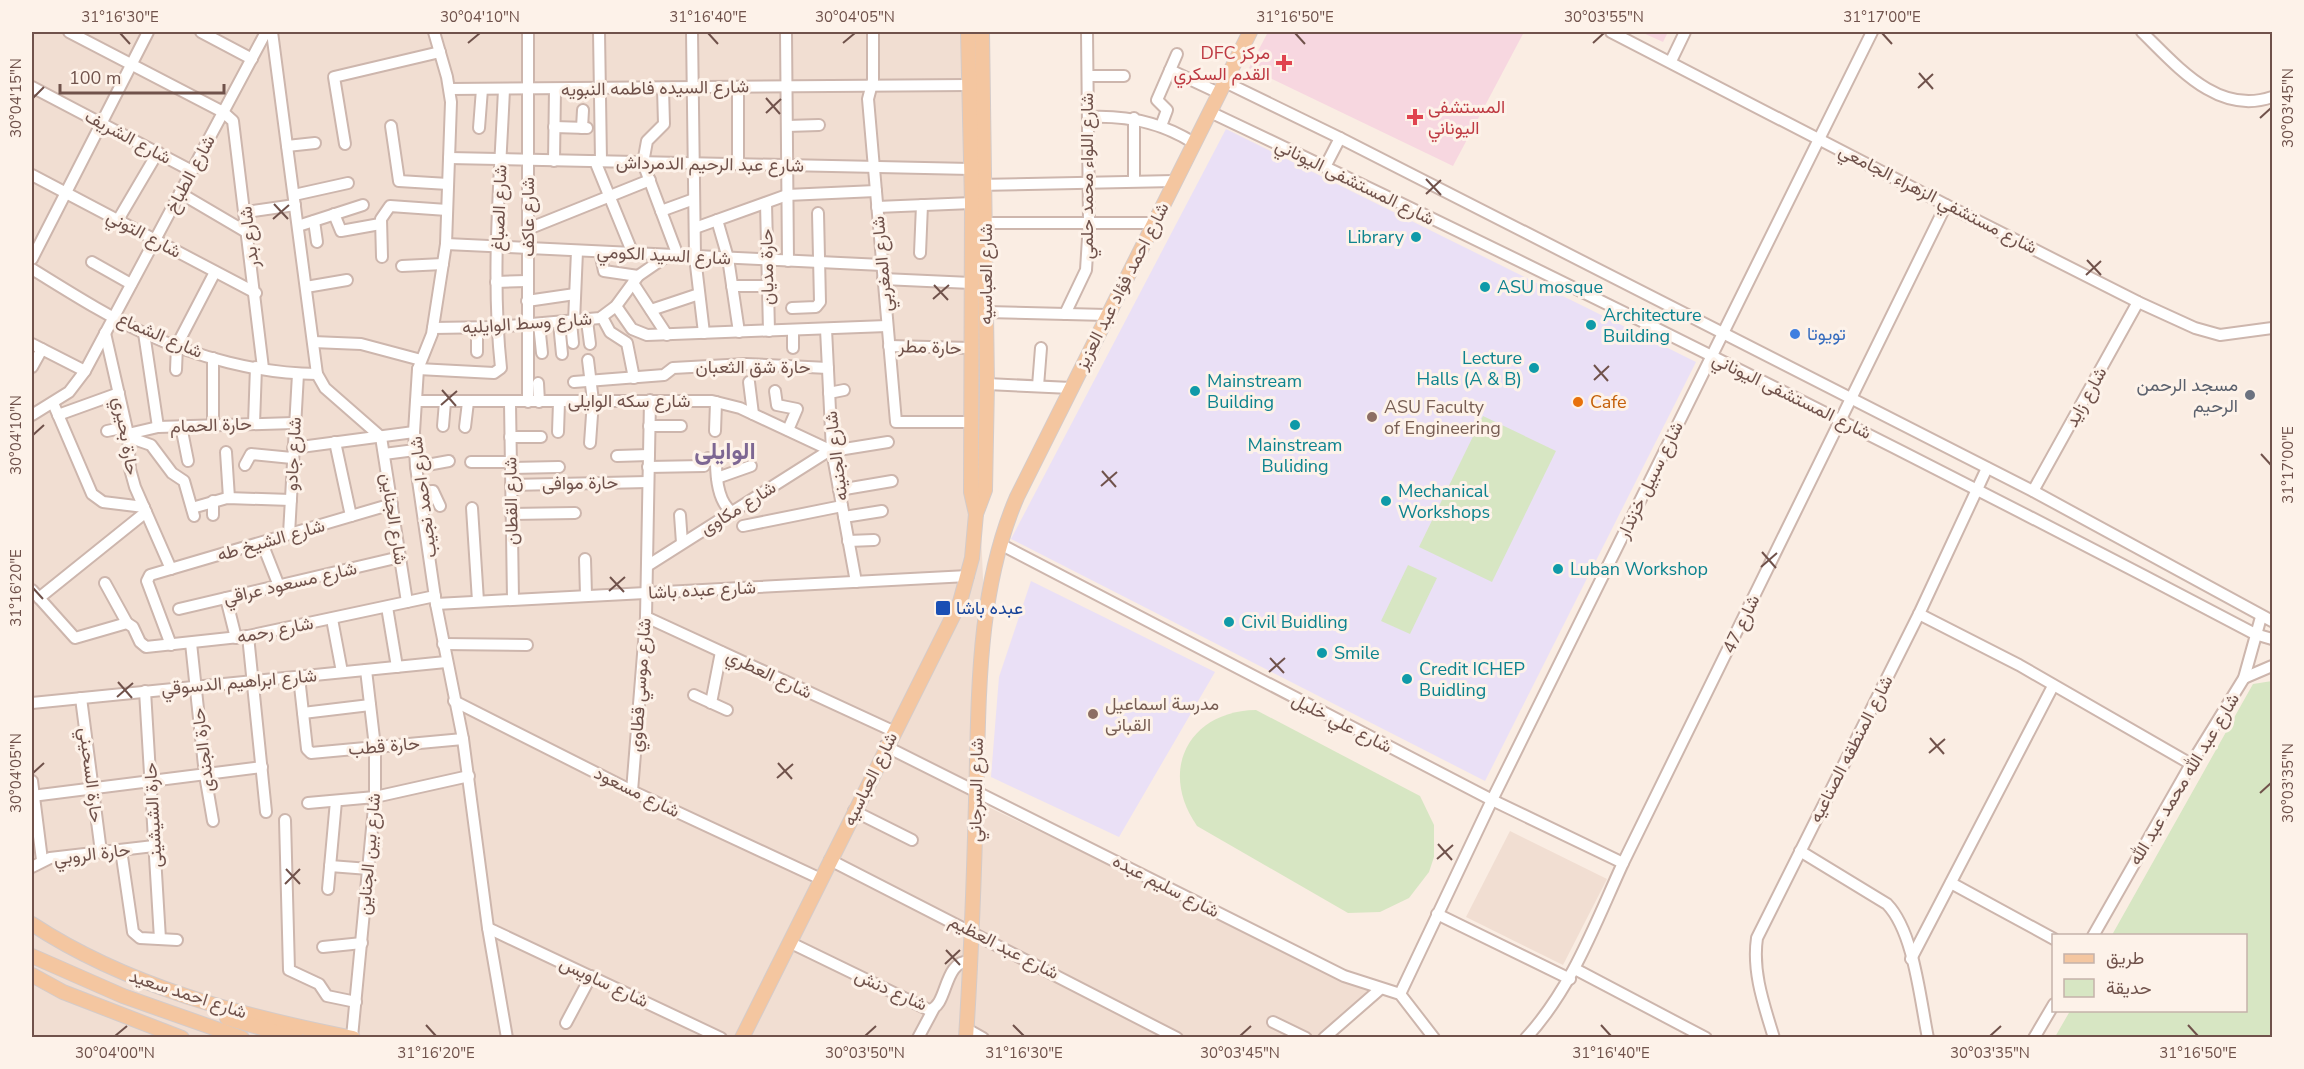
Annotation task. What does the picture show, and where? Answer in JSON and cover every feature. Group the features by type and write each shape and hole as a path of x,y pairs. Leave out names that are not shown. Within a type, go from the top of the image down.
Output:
{"main road":[{"name":"شارع العباسيه","path":"968,32 972,203 971,492 976,514"},
{"name":"شارع العباسيه","path":"742,1038 791,943 885,746 960,602 969,572 976,514 985,490 986,184 982,32"},
{"name":"شارع احمد فؤاد عبد العزيز","path":"1000,544 1017,497 1250,32"},
{"name":"شارع السرجاني","path":"966,1033 973,930 979,681 1000,544"},
{"path":"969,572 979,563 987,565 992,570 993,578"},
{"name":"شارع احمد سعيد","path":"32,924 104,964 186,997 326,1034 351,1037"},
{"path":"32,936 174,999 242,1033"},
{"path":"32,956 123,996 242,1033 296,1038"},
{"path":"32,976 63,992 182,1038"}],"street":[{"path":"69,32 84,35 130,65 223,112"},
{"path":"32,259 148,32"},
{"path":"201,32 252,59"},
{"name":"شارع الطباخ","path":"32,415 69,392 85,371 266,32"},
{"path":"272,32 317,374 325,388 381,436"},
{"name":"شارع احمد نجيب","path":"434,32 450,89 446,244 433,328 420,365 414,432 416,467 435,600 469,776 488,928 507,1038"},
{"name":"شارع عاكف","path":"528,32 527,324 534,402"},
{"path":"599,32 598,161 609,196 633,254"},
{"path":"693,32 695,257 704,333"},
{"path":"786,32 788,261"},
{"name":"شارع المغربي","path":"873,32 872,86 868,99 897,423 970,422"},
{"name":"شارع اللواء محمد حلمي","path":"1065,314 1069,301 1085,277 1089,222 1087,32"},
{"name":"شارع مستشفي الزهراء الجامعي","path":"1611,32 2138,302 2207,332 2232,335 2272,328"},
{"path":"1671,61 1685,32"},
{"name":"شارع سبيل خزندار","path":"1400,994 1492,800 1872,32"},
{"path":"2142,32 2187,74 2222,96 2242,102 2272,97"},
{"path":"345,144 334,77 440,52"},
{"path":"1161,126 1167,110 1157,100 1177,54"},
{"name":"شارع المستشفى اليوناني","path":"1170,70 1222,88 1340,138 2033,491 2272,621"},
{"path":"1088,76 1124,76"},
{"name":"شارع السيده فاطمه النبويه","path":"450,89 969,85"},
{"name":"شارع الشريف","path":"32,87 192,171"},
{"path":"738,87 738,164"},
{"path":"663,88 664,124 647,141 643,163 661,211 674,258"},
{"path":"479,128 482,89"},
{"name":"شارع الصباغ","path":"420,365 498,372 501,368 496,327 496,282 504,89"},
{"path":"554,160 555,89"},
{"path":"554,127 584,128 583,110"},
{"name":"شارع بدر","path":"223,112 235,125 256,293 260,367 254,423"},
{"name":"شارع المستشفى اليوناني","path":"1210,112 1841,420 1977,488 2255,634 2272,639"},
{"path":"1088,117 1134,118 1161,126 1194,143"},
{"path":"1134,118 1134,180"},
{"path":"787,126 819,125"},
{"path":"391,126 399,181 448,184"},
{"path":"1325,167 1340,138"},
{"path":"287,146 315,143"},
{"path":"118,220 158,152"},
{"name":"شارع عبد الرحيم الدمرداش","path":"449,158 971,169"},
{"name":"شارع التوني","path":"32,175 256,293"},
{"path":"528,229 650,180"},
{"path":"971,185 1134,180 1175,181"},
{"path":"246,212 348,183"},
{"path":"695,228 787,195 876,191"},
{"path":"180,193 248,233"},
{"path":"661,211 694,199"},
{"name":"حارة مديان","path":"766,203 769,331"},
{"path":"877,207 972,203"},
{"path":"298,226 363,205"},
{"path":"920,253 922,205"},
{"name":"شارع 47","path":"1526,1038 1572,974 1623,863 1947,205"},
{"path":"382,257 380,225 384,211 390,206 447,210"},
{"path":"792,308 816,307 819,304 818,213"},
{"path":"334,214 341,231 380,225"},
{"path":"717,220 728,258 739,332"},
{"path":"314,221 317,242"},
{"path":"986,223 1154,223"},
{"name":"شارع السيد الكومي","path":"446,244 674,258 728,258 882,265"},
{"path":"573,343 572,322 577,251"},
{"path":"600,252 602,268 605,272 635,280 667,335"},
{"name":"شارع وسط الوايليه","path":"433,328 496,327 587,321 602,317 616,306 635,280 674,258"},
{"path":"92,262 131,284"},
{"path":"402,266 443,264"},
{"name":"شارع الشماع","path":"32,269 144,333 213,358 298,374 317,374"},
{"path":"176,370 177,345 215,272"},
{"path":"883,279 971,283"},
{"path":"306,287 347,280"},
{"path":"496,282 527,281"},
{"path":"732,286 768,286"},
{"path":"527,301 575,294"},
{"path":"651,310 699,294"},
{"name":"شارع زايد","path":"2033,491 2138,302"},
{"path":"616,306 636,332 647,336 887,326"},
{"path":"986,312 1107,315"},
{"path":"602,317 610,332 627,342 634,378"},
{"path":"587,321 590,344"},
{"path":"559,322 562,354"},
{"path":"539,324 542,353"},
{"path":"477,328 477,352"},
{"name":"شارع الجنينه","path":"826,328 831,450 856,582"},
{"path":"793,330 793,348"},
{"name":"حارة بحيري","path":"105,333 128,432 130,469 171,569"},
{"path":"144,333 158,427"},
{"path":"313,342 361,344 420,365"},
{"path":"32,367 37,346 85,371"},
{"name":"حارة مطر","path":"889,346 971,348"},
{"path":"1038,386 1041,348"},
{"path":"213,358 213,424"},
{"path":"588,360 593,401 590,443"},
{"name":"حارة شق الثعبان","path":"574,382 664,375 673,368 746,364 828,368"},
{"name":"شارع جادو","path":"289,534 298,374"},
{"path":"749,382 753,414"},
{"path":"534,402 538,383"},
{"path":"987,384 1071,388"},
{"path":"829,393 844,390"},
{"path":"775,391 777,405 797,404 788,430"},
{"path":"58,415 119,393"},
{"name":"شارع موسي قطاوي","path":"632,790 646,617 650,400"},
{"name":"شارع سكه الوايلى","path":"416,401 716,402 753,414 831,450"},
{"path":"443,426 445,402"},
{"path":"465,427 468,402"},
{"path":"558,432 559,402"},
{"path":"715,431 716,402"},
{"path":"53,403 88,488 96,499 145,510"},
{"name":"شارع القطان","path":"510,403 513,599"},
{"name":"حارة الحمام","path":"107,431 128,432 158,427 213,424 294,423"},
{"path":"181,426 188,461"},
{"path":"649,426 681,426"},
{"path":"128,432 151,446 172,473 184,481 193,512 213,501 229,498 291,500"},
{"path":"245,465 251,454 292,453 336,442 414,432"},
{"name":"شارع الجناين","path":"381,436 407,602"},
{"path":"510,437 541,437"},
{"path":"831,450 888,441"},
{"path":"336,442 351,516"},
{"path":"384,454 415,450"},
{"name":"شارع مكاوى","path":"647,566 831,450"},
{"path":"226,452 229,498"},
{"path":"617,456 649,461 706,462 716,460 717,478 725,504 732,512"},
{"path":"416,467 449,461"},
{"path":"471,462 559,467"},
{"path":"717,478 751,466"},
{"name":"شارع المنطقه الصناعيه","path":"1774,1038 1761,995 1755,952 1763,924 1919,614 1987,468"},
{"name":"حارة موافى","path":"511,485 648,482"},
{"path":"839,490 892,482"},
{"path":"420,492 434,491 440,506"},
{"path":"213,501 213,515"},
{"name":"شارع الشيخ طه","path":"171,645 147,581 150,575 392,504"},
{"path":"472,508 478,601"},
{"path":"105,583 127,623 75,638 35,594 145,510"},
{"path":"743,526 843,512 882,511"},
{"path":"511,514 575,513"},
{"path":"680,515 682,543"},
{"path":"848,541 874,540"},
{"path":"262,543 279,586"},
{"name":"شارع علي خليل","path":"1000,544 1492,800 1623,863"},
{"name":"شارع مسعود عراقي","path":"179,609 400,557"},
{"path":"585,559 586,596"},
{"name":"شارع عبده باشا","path":"435,600 478,601 856,582 969,572"},
{"path":"226,598 242,637 254,681 266,812"},
{"name":"شارع رحمه","path":"127,623 134,627 140,642 146,647 242,637 407,602 435,600"},
{"path":"387,607 397,667"},
{"path":"1919,614 1981,645 2191,764"},
{"name":"شارع العطري","path":"646,617 893,731"},
{"name":"شارع عبد الله محمد عبد الله","path":"2094,934 2191,764 2244,678 2261,617"},
{"path":"332,619 342,672"},
{"name":"حارة الجندى","path":"191,643 205,775 213,821"},
{"path":"443,644 526,645"},
{"path":"711,703 722,652"},
{"name":"شارع ابراهيم الدسوقي","path":"32,703 446,662"},
{"path":"2244,678 2272,666"},
{"name":"شارع بين الجناين","path":"351,1037 375,797 375,747 366,670"},
{"path":"299,676 303,713 370,705"},
{"path":"1911,959 2054,686"},
{"name":"حارة الشيشينى","path":"145,691 160,939"},
{"path":"693,695 727,710"},
{"name":"حارة السحيني","path":"81,698 101,852"},
{"name":"شارع مسعود","path":"454,701 632,790 821,879"},
{"name":"حارة قطب","path":"303,713 307,749 311,753 463,739"},
{"name":"شارع سليم عبده","path":"885,746 1334,971 1379,990 1400,994"},
{"path":"33,796 262,767"},
{"path":"308,803 375,797 469,776"},
{"path":"32,781 42,860"},
{"path":"327,889 336,801"},
{"path":"854,811 912,840"},
{"path":"285,820 289,970 319,984 327,996 356,1002"},
{"name":"حارة الروبي","path":"32,867 42,860 154,846"},
{"path":"121,849 133,932 140,938 177,940"},
{"path":"1800,851 1887,904 1900,921 1911,959 1928,1038"},
{"name":"شارع عبد العظيم","path":"830,860 973,930 1177,1038"},
{"path":"330,866 369,869"},
{"path":"1951,883 2052,938"},
{"path":"1437,914 1572,974 1704,1037"},
{"name":"شارع ساويس","path":"488,928 721,1038"},
{"path":"323,947 362,943"},
{"name":"شارع دنش","path":"791,943 929,1010 933,1010 955,968 962,962 971,962"},
{"path":"566,1023 591,976"},
{"path":"1324,1038 1379,990"},
{"path":"1400,994 1434,1038"},
{"path":"2034,1038 2052,1007"},
{"path":"918,1038 933,1010"},
{"path":"1273,1022 1306,1038"},
{"path":"966,1033 983,1038"}],"shaded area":[{"path":"32,32 974,32 980,207 979,480 983,579 980,803 1383,996 1334,1038 32,1037"},
{"name":"المستشفى اليوناني","path":"1268,32 1524,32 1453,166 1249,68"},
{"path":"1641,32 1668,32 1663,42"},
{"name":"ASU Faculty of Engineering","path":"1226,129 1696,362 1485,781 1011,539"},
{"name":"مدرسة اسماعيل القبانى","path":"1031,581 1215,672 1119,837 991,777 999,677"},
{"path":"1510,831 1607,879 1563,965 1466,917"}],"green space":[{"path":"1483,416 1556,451 1492,582 1419,547"},
{"path":"1408,565 1437,578 1410,634 1381,621"},
{"path":"2272,681 2272,1037 2055,1037 2069,1012 2247,1012 2247,934 2113,934 2253,684"},
{"path":"1256,710 1420,796 1434,825 1434,857 1429,872 1409,898 1380,912 1348,913 1197,826 1186,805 1180,784 1181,765 1187,747 1198,732 1213,721 1233,713"}],"place":[{"name":"DFC مركز القدم السكري","path":"1284,63"},
{"name":"المستشفى اليوناني","path":"1415,117"},
{"name":"Library","path":"1416,237"},
{"name":"ASU mosque","path":"1485,287"},
{"name":"Architecture Building","path":"1591,325"},
{"name":"تويوتا","path":"1795,334"},
{"name":"Lecture Halls (A & B)","path":"1534,368"},
{"name":"Mainstream Building","path":"1195,391"},
{"name":"مسجد الرحمن الرحيم","path":"2250,395"},
{"name":"Cafe","path":"1578,402"},
{"name":"ASU Faculty of Engineering","path":"1372,417"},
{"name":"Mainstream Buliding","path":"1295,425"},
{"name":"Mechanical Workshops","path":"1386,501"},
{"name":"Luban Workshop","path":"1558,569"},
{"name":"عبده باشا","path":"943,608"},
{"name":"Civil Buidling","path":"1229,622"},
{"name":"Smile","path":"1322,653"},
{"name":"Credit ICHEP Buidling","path":"1407,679"},
{"name":"مدرسة اسماعيل القبانى","path":"1093,714"}],"district":[{"name":"الوايلى","path":"725,451"}]}
